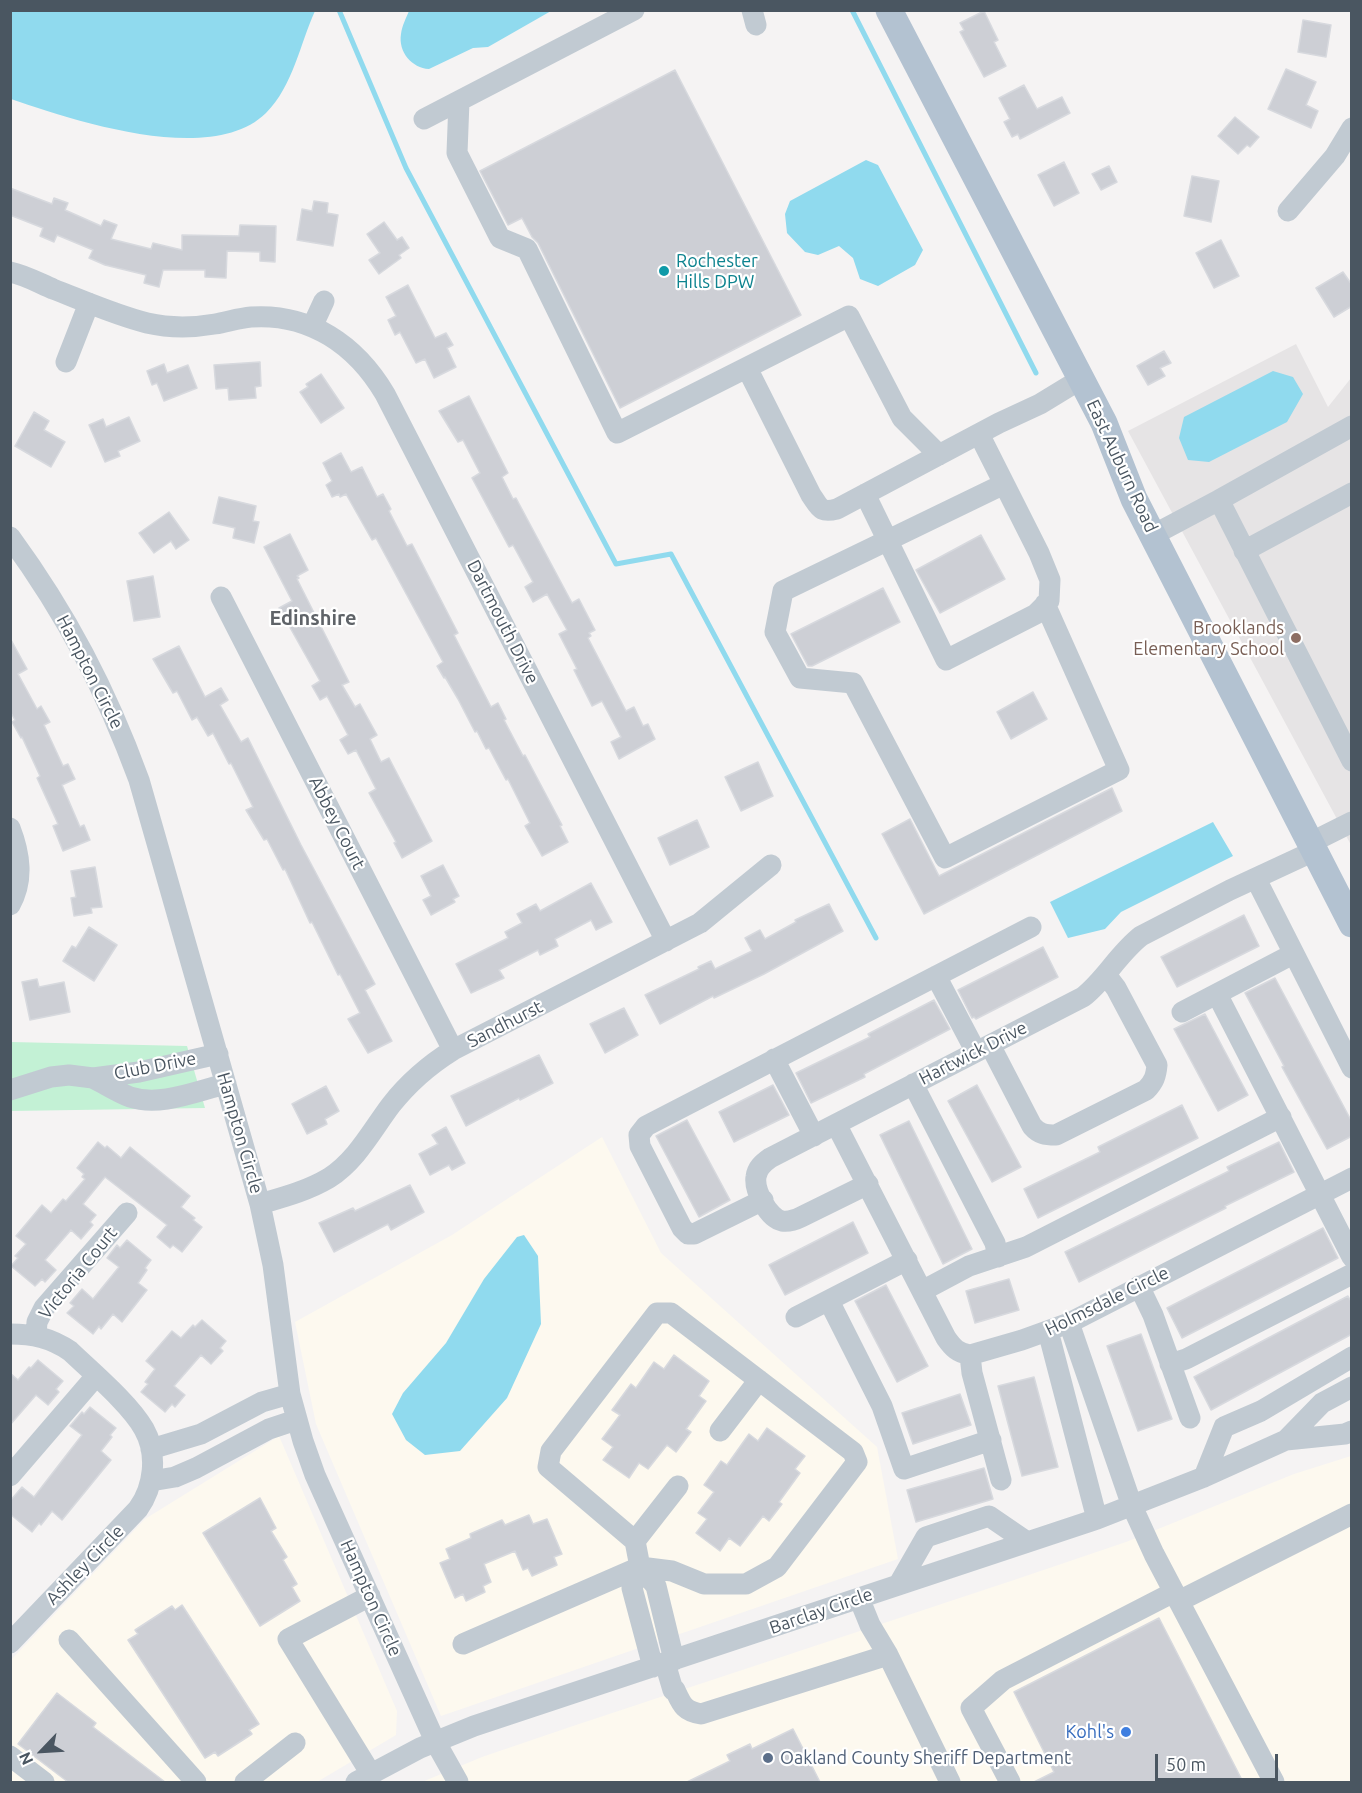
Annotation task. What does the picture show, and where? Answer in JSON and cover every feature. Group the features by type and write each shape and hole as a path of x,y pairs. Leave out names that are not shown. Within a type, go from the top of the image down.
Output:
{"main road":[{"name":"East Auburn Road","path":"889,10 1104,423 1134,499 1352,924"}],"street":[{"path":"424,119 634,10"},
{"path":"459,101 457,153 500,238 527,249 617,433 849,316 902,418 939,455"},
{"path":"1288,211 1335,156 1352,128"},
{"name":"Dartmouth Drive","path":"10,272 115,314 164,326 197,326 262,317 278,318 312,327 340,341 366,364 385,394 666,940"},
{"path":"312,327 324,301"},
{"path":"66,362 89,303"},
{"path":"747,368 811,495 821,510 825,512 837,509 1040,404 1081,379"},
{"path":"1153,535 1352,426"},
{"path":"865,494 946,660 1036,614 1049,601 1050,580 1039,553 979,434"},
{"path":"1004,484 783,591 775,632 800,678 853,683 945,858 1119,770 1045,604"},
{"path":"1244,551 1352,493"},
{"path":"1219,500 1244,551 1346,736 1352,761"},
{"name":"Hampton Circle","path":"10,537 60,610 82,649 124,739 152,820 260,1204 273,1265 290,1394 296,1420 315,1475 435,1741 458,1782"},
{"name":"Abbey Court","path":"221,597 453,1050"},
{"name":"Hartwick Drive","path":"763,1200 756,1185 756,1174 762,1164 1083,997 1106,975 1130,944 1140,936 1256,879 1352,822"},
{"path":"10,828 18,855 20,872 18,888 10,905"},
{"name":"Sandhurst","path":"260,1204 308,1189 329,1177 345,1164 357,1153 410,1083 430,1064 700,923 771,865"},
{"path":"1256,879 1352,1068"},
{"path":"868,1184 792,1221 777,1219 763,1200 694,1234 688,1234 682,1228 640,1146 639,1135 646,1126 1031,927"},
{"path":"1182,1012 1293,954"},
{"path":"936,976 1032,1126 1037,1132 1056,1135 1146,1090 1156,1074 1157,1065 1116,988 1106,975"},
{"path":"1217,994 1352,1257"},
{"name":"Club Drive","path":"10,1090 51,1077 69,1075 93,1078 160,1069 218,1054"},
{"path":"774,1059 814,1136"},
{"name":"Club Drive","path":"93,1078 129,1096 145,1101 168,1099 226,1084"},
{"path":"913,1084 995,1243 998,1257"},
{"path":"922,1291 969,1266 1026,1247 1281,1117"},
{"path":"836,1124 946,1338 961,1353 970,1355 972,1373 1000,1480"},
{"name":"Holmsdale Circle","path":"970,1355 1069,1323 1352,1178"},
{"name":"Victoria Court","path":"36,1335 37,1322 44,1308 127,1213"},
{"path":"796,1317 907,1260"},
{"path":"1170,1364 1186,1359 1352,1274"},
{"path":"1139,1286 1153,1315 1190,1418"},
{"path":"829,1300 882,1406 904,1469 991,1440"},
{"path":"463,1644 640,1567 672,1571 705,1584 746,1584 777,1568 857,1462 853,1452 670,1313 657,1313 550,1451 548,1467 635,1541 640,1567 656,1586 664,1663 673,1690 682,1704 691,1712 701,1714 888,1654"},
{"path":"1069,1323 1132,1506 1274,1782"},
{"path":"1048,1331 1097,1519"},
{"name":"Ashley Circle","path":"10,1334 36,1335 58,1343 96,1376 135,1416 145,1431 151,1449 152,1465 151,1481 146,1498 138,1509 10,1643"},
{"path":"1204,1477 1224,1427 1261,1412 1352,1357"},
{"path":"10,1476 96,1376"},
{"path":"720,1431 759,1380"},
{"name":"Barclay Circle","path":"1286,1440 1322,1403 1352,1387"},
{"path":"151,1449 194,1437 262,1402 290,1394"},
{"path":"229,1419 242,1443"},
{"path":"151,1481 175,1477 269,1429 296,1420"},
{"name":"Barclay Circle","path":"363,1778 435,1741 474,1726 1097,1519 1204,1477 1286,1440 1345,1434 1352,1431"},
{"path":"635,1541 678,1486"},
{"path":"1010,1782 971,1708 1004,1680 1352,1514"},
{"path":"899,1584 926,1537 957,1526 989,1516 1028,1542"},
{"path":"363,1778 288,1639 370,1596"},
{"path":"859,1598 870,1625 888,1654 950,1782"},
{"path":"69,1640 196,1782"},
{"path":"245,1782 295,1743"},
{"path":"10,1756 44,1782"}],"shaded area":[{"name":"Brooklands Elementary School","path":"1296,344 1328,407 1351,378 1351,845 1128,431"},
{"path":"602,1137 661,1253 877,1447 898,1559 441,1716 316,1424 295,1322 452,1235"},
{"path":"279,1436 397,1711 396,1735 317,1782 11,1782 10,1661 145,1519"},
{"path":"1351,1456 1351,1782 422,1782 482,1757 1126,1542 1294,1474"}],"green space":[{"path":"11,1042 187,1046 205,1108 11,1111"}],"water":[{"path":"409,10 551,11 488,47 473,48 429,69 417,66 404,53 401,41 402,31"},
{"path":"10,11 315,11 289,78 266,113 242,129 212,137 177,138 104,127 11,99"},
{"path":"866,160 878,165 923,250 915,265 878,286 860,279 853,258 839,246 818,255 805,252 787,233 785,214 790,201"},
{"path":"1273,371 1293,377 1303,394 1287,422 1209,462 1188,460 1179,438 1184,417"},
{"path":"1213,822 1233,856 1121,912 1105,929 1068,938 1050,902"},
{"path":"524,1235 538,1256 541,1324 507,1398 460,1451 425,1455 406,1440 392,1414 403,1393 446,1343 484,1279 517,1237"}],"building":[{"path":"984,11 998,40 994,42 1006,66 984,77 960,32 964,30 960,23"},
{"path":"1303,20 1331,25 1326,57 1298,52"},
{"path":"1286,69 1316,82 1306,105 1318,111 1311,128 1268,109"},
{"name":"Rochester Hills DPW","path":"675,70 801,315 620,408 538,243 532,237 522,218 508,225 480,171"},
{"path":"1024,85 1037,109 1062,97 1070,113 1020,139 1018,134 1012,137 1004,122 1010,119 999,98"},
{"path":"1235,117 1259,137 1250,147 1247,145 1238,154 1218,136"},
{"path":"1064,162 1079,193 1054,206 1038,175"},
{"path":"1109,166 1117,182 1101,190 1092,174"},
{"path":"1192,176 1219,181 1211,222 1184,216"},
{"path":"10,188 52,204 54,198 68,203 65,210 101,226 104,220 117,225 111,239 151,249 153,243 182,250 182,235 239,236 240,225 276,226 275,262 260,261 260,252 227,251 226,278 205,277 205,270 163,270 159,287 144,283 146,275 105,265 89,258 93,250 57,235 54,242 40,236 43,228 10,215"},
{"path":"314,201 328,203 327,213 338,215 333,246 297,240 302,209 312,211"},
{"path":"384,222 397,240 402,237 409,248 399,255 401,258 379,274 369,260 380,253 367,234"},
{"path":"1221,240 1239,276 1214,288 1196,253"},
{"path":"1343,272 1352,285 1352,306 1334,317 1316,288"},
{"path":"408,285 435,338 446,333 453,345 447,348 456,367 434,378 425,359 416,363 400,332 395,335 388,320 396,316 386,297"},
{"path":"1164,351 1171,363 1160,368 1165,376 1148,385 1137,366"},
{"path":"260,362 261,386 255,387 256,398 229,400 228,388 216,389 214,365"},
{"path":"164,364 167,373 188,365 197,388 164,401 157,383 152,385 147,371"},
{"path":"321,374 344,408 321,423 300,392 308,387 306,384"},
{"path":"469,396 508,473 502,477 513,499 516,498 572,603 579,599 595,630 589,633 591,636 588,638 626,711 634,707 643,726 648,724 655,739 619,759 611,742 621,737 602,701 592,706 559,634 567,630 547,594 533,602 525,587 533,582 513,545 509,547 472,478 480,473 463,440 458,442 439,411"},
{"path":"34,412 49,421 44,430 65,442 51,467 15,446"},
{"path":"129,417 140,441 118,451 120,456 105,462 89,425 103,419 106,427"},
{"path":"341,453 351,472 362,467 377,497 383,494 407,546 412,544 458,633 454,635 491,707 498,703 506,719 504,720 562,825 560,826 568,842 542,856 525,826 530,823 508,779 506,780 489,748 486,749 477,731 475,732 437,666 443,662 376,538 372,540 346,494 332,497 326,485 332,481 323,463"},
{"path":"219,497 256,506 253,521 259,522 254,543 233,538 235,528 213,523"},
{"path":"169,512 189,540 176,549 171,541 154,553 139,533"},
{"path":"290,534 308,570 297,576 299,578 297,579 349,682 342,685 355,707 360,704 377,735 370,739 381,762 389,758 432,841 402,858 394,843 396,842 369,793 376,789 356,750 348,754 340,740 348,735 327,696 320,700 312,686 320,681 279,608 292,601 264,547"},
{"path":"981,535 1005,579 940,613 916,570"},
{"path":"153,576 160,617 134,621 127,581"},
{"path":"883,588 900,622 808,666 791,634"},
{"path":"10,638 27,669 18,674 37,709 41,706 50,722 44,725 63,766 68,764 75,779 62,785 80,827 84,825 90,840 63,851 53,826 58,824 37,778 40,776 22,737 12,722 15,720 10,711"},
{"path":"179,646 205,697 221,688 228,700 220,705 241,742 248,738 301,845 375,984 365,990 392,1041 368,1053 348,1019 360,1013 312,922 310,923 285,869 283,870 267,839 264,840 246,810 253,807 231,763 229,764 213,733 208,736 197,717 192,720 177,691 173,693 153,659"},
{"path":"1033,692 1047,719 1011,739 997,712"},
{"path":"758,762 773,796 741,811 725,777"},
{"path":"1112,788 1122,811 924,914 882,834 910,819 939,876"},
{"path":"697,820 709,847 670,865 658,838"},
{"path":"443,865 459,896 453,899 455,902 431,915 423,900 431,896 421,876"},
{"path":"95,867 102,907 91,908 92,913 74,916 71,898 76,897 71,871"},
{"path":"591,883 612,922 596,930 591,920 555,939 558,946 540,955 538,950 499,970 504,978 471,993 456,964 508,938 505,932 522,923 517,914 536,904 540,911"},
{"path":"829,904 843,931 764,974 714,998 713,996 660,1024 645,995 711,961 715,969 752,951 745,938 760,930 765,939 796,922 795,920"},
{"path":"1244,915 1259,946 1177,987 1161,957"},
{"path":"89,927 117,945 94,981 63,961 72,946 76,948"},
{"path":"1043,947 1058,977 976,1019 972,1018 958,990"},
{"path":"1275,978 1352,1122 1352,1136 1327,1149 1245,993"},
{"path":"37,979 39,987 64,982 70,1012 30,1020 22,982"},
{"path":"934,1000 950,1029 864,1074 865,1077 811,1103 796,1073 870,1037 868,1034"},
{"path":"624,1008 638,1035 605,1053 590,1024"},
{"path":"1205,1014 1248,1095 1218,1111 1174,1029"},
{"path":"539,1055 553,1083 466,1126 451,1096"},
{"path":"773,1085 789,1115 734,1142 719,1112"},
{"path":"977,1085 1021,1167 992,1182 948,1101"},
{"path":"326,1086 339,1111 325,1119 327,1124 307,1134 292,1104"},
{"path":"1182,1105 1198,1138 1038,1218 1024,1189 1100,1152 1098,1147"},
{"path":"687,1120 730,1200 699,1217 656,1136"},
{"path":"909,1121 972,1249 943,1264 880,1135"},
{"path":"446,1127 465,1163 452,1170 449,1165 430,1175 419,1154 438,1144 432,1135"},
{"path":"98,1142 105,1148 107,1146 121,1158 130,1147 190,1196 181,1207 202,1227 182,1252 173,1245 170,1248 157,1237 167,1225 105,1177 83,1204 96,1215 90,1222 93,1225 81,1239 71,1230 45,1260 56,1270 45,1282 42,1279 35,1286 11,1266 18,1258 15,1256 26,1244 16,1236 42,1205 51,1213 63,1199 66,1201 85,1179 82,1177 84,1174 77,1168"},
{"path":"1279,1142 1294,1172 1079,1282 1065,1252 1229,1171 1227,1167"},
{"path":"410,1185 424,1212 391,1230 388,1224 334,1252 319,1223 353,1208 355,1211"},
{"path":"853,1222 868,1253 785,1295 769,1265"},
{"path":"1323,1228 1338,1258 1182,1338 1167,1308"},
{"path":"127,1240 151,1260 138,1283 147,1290 122,1322 113,1314 101,1329 99,1326 93,1334 67,1313 74,1306 70,1303 82,1289 93,1299 119,1267 107,1258 117,1245 120,1248"},
{"path":"1009,1279 1019,1310 975,1323 966,1291"},
{"path":"886,1285 928,1366 897,1382 855,1301"},
{"path":"1348,1296 1352,1303 1352,1334 1211,1410 1194,1377"},
{"path":"202,1320 226,1341 220,1348 223,1351 211,1364 201,1355 174,1386 185,1395 175,1407 172,1404 165,1412 141,1392 148,1384 145,1382 155,1369 146,1361 172,1331 181,1338 193,1325 195,1327"},
{"path":"1141,1334 1172,1419 1138,1431 1107,1346"},
{"path":"674,1355 709,1381 699,1396 706,1401 686,1429 691,1432 676,1452 667,1445 648,1469 639,1463 629,1478 603,1460 613,1447 602,1439 620,1415 612,1410 631,1384 636,1388 654,1362 664,1369"},
{"path":"38,1360 63,1381 56,1389 59,1392 48,1405 36,1395 10,1425 10,1373 18,1380"},
{"path":"1034,1377 1058,1467 1022,1476 998,1386"},
{"path":"960,1394 971,1425 913,1444 902,1413"},
{"path":"90,1407 116,1428 101,1451 111,1460 62,1520 52,1511 32,1532 10,1514 10,1501 22,1487 34,1497 82,1435 70,1426 82,1412 84,1414"},
{"path":"767,1428 805,1456 795,1469 800,1473 779,1502 782,1504 769,1521 763,1516 740,1546 729,1538 720,1551 696,1533 707,1519 698,1513 714,1492 704,1485 721,1461 727,1465 749,1434 758,1441"},
{"path":"984,1468 993,1499 916,1522 907,1490"},
{"path":"260,1498 276,1528 271,1531 287,1557 283,1560 297,1584 292,1587 300,1601 260,1626 203,1533"},
{"path":"529,1515 533,1524 547,1519 562,1554 554,1557 557,1565 532,1576 528,1568 523,1570 515,1551 484,1564 491,1582 483,1586 485,1592 466,1601 463,1594 455,1598 440,1563 450,1559 446,1549 471,1538 470,1534 502,1520 505,1525"},
{"path":"182,1605 259,1724 249,1730 252,1734 218,1756 215,1752 205,1758 128,1640 138,1634 135,1630 172,1606 175,1610"},
{"name":"Kohl's","path":"1159,1618 1243,1782 1034,1782 1054,1772 1014,1692"},
{"path":"57,1693 96,1723 93,1727 165,1782 68,1782 18,1744"},
{"name":"Oakland County Sheriff Department","path":"793,1729 820,1782 687,1782 730,1761 727,1755 750,1744 752,1749"}],"waterway":[{"path":"339,10 406,168 616,564 671,554 876,938"},
{"path":"852,10 1036,373"}],"place":[{"name":"Rochester Hills DPW","path":"664,271"},
{"name":"Brooklands Elementary School","path":"1296,638"},
{"name":"Kohl's","path":"1126,1732"},
{"name":"Oakland County Sheriff Department","path":"768,1758"}],"district":[{"name":"Edinshire","path":"313,618"}]}
